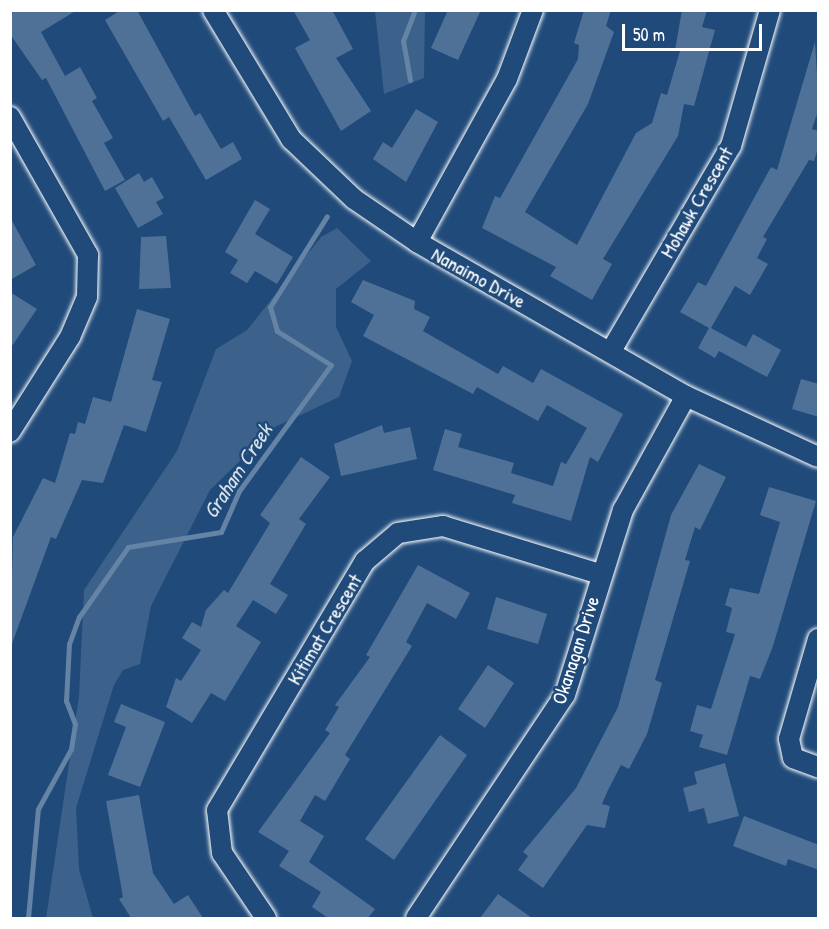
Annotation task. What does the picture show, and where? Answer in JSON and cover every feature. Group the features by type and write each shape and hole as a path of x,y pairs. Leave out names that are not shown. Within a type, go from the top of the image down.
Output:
{"street":[{"name":"Nanaimo Drive","path":"213,10 291,139 354,199 417,242 686,396 819,457"},
{"path":"417,242 507,79 533,10"},
{"name":"Mohawk Crescent","path":"611,351 731,147 770,10"},
{"path":"10,117 88,255 87,297 70,337 10,432"},
{"name":"Okanagan Drive","path":"416,918 565,695 600,574 623,510 686,396"},
{"name":"Kitimat Crescent","path":"266,918 222,853 217,810 365,561 398,533 443,526 600,574"},
{"path":"819,639 789,739 793,758 819,767"}],"shaded area":[{"path":"375,11 425,11 424,78 384,94"},
{"path":"337,228 371,261 336,289 336,327 352,361 339,397 275,427 210,490 151,606 140,664 123,670 114,685 76,808 79,869 93,918 46,918 79,696 84,590 177,451 216,349 247,330 321,237"}],"building":[{"path":"17,10 77,10 41,32 65,76 80,67 97,98 92,101 113,138 104,143 125,180 105,191 46,78 42,80 10,34 10,14"},
{"path":"121,10 137,10 195,116 200,113 221,149 233,142 242,159 206,180 169,117 163,121 105,20"},
{"path":"293,10 332,10 353,49 336,58 371,111 341,131 295,48 310,40"},
{"path":"448,10 481,10 458,60 431,48"},
{"path":"584,10 611,10 606,26 614,32 588,104 525,212 577,245 636,133 652,123 661,93 667,95 680,51 675,50 682,10 707,10 702,27 715,30 694,106 684,104 678,136 603,259 612,264 592,300 550,276 556,267 482,228 495,196 500,198 578,59 579,45 574,43"},
{"path":"815,42 819,108 812,129 819,131 819,145 814,161 809,160 763,237 767,239 757,258 768,264 750,295 735,286 711,328 746,347 753,334 781,350 767,377 719,351 715,358 698,348 709,328 680,312 698,282 706,286 771,167 777,170"},
{"path":"416,109 438,122 406,182 373,159 383,142 392,148"},
{"path":"139,173 144,182 152,177 164,198 156,202 163,214 138,228 115,188"},
{"path":"255,200 270,209 255,234 293,257 277,284 255,271 247,283 230,273 238,260 225,252"},
{"path":"10,217 36,265 10,280"},
{"path":"166,236 171,288 139,289 141,237"},
{"path":"363,280 415,301 414,309 430,317 423,331 498,374 503,366 533,383 541,369 623,414 598,462 590,457 571,521 512,503 515,495 433,470 445,429 462,434 458,447 514,463 511,473 553,486 561,462 566,464 587,428 547,405 538,421 477,387 473,394 363,336 374,315 351,302"},
{"path":"10,292 37,309 10,349"},
{"path":"137,309 170,319 152,380 162,382 146,432 124,425 103,483 82,480 56,539 51,537 10,649 13,537 43,478 55,483 70,433 75,434 78,422 85,424 93,397 111,402"},
{"path":"801,379 819,384 819,417 792,409"},
{"path":"382,425 384,433 410,427 417,459 341,476 334,444"},
{"path":"301,457 330,477 299,519 306,524 270,584 288,595 276,614 253,600 236,626 261,642 225,701 211,693 192,723 166,707 176,678 181,681 201,650 182,638 192,622 201,627 206,610 224,590 228,593 270,523 260,515"},
{"path":"699,464 726,477 700,530 695,527 685,560 690,561 655,680 662,683 647,734 629,769 621,765 608,790 602,804 610,806 605,828 587,825 543,888 518,870 528,856 523,852 576,788 618,707 671,515"},
{"path":"769,487 816,501 773,646 760,679 750,676 727,755 699,747 703,735 690,731 697,705 711,709 735,634 726,632 732,608 725,605 730,588 759,594 780,522 760,515"},
{"path":"418,565 470,593 456,619 427,603 406,642 412,646 345,755 350,759 325,801 315,795 300,821 324,836 309,862 375,909 368,918 328,918 312,907 321,892 279,866 289,851 258,832 330,733 325,730 339,707 335,705 370,657 366,655"},
{"path":"496,597 547,614 538,644 487,629"},
{"path":"488,665 514,683 485,728 458,709"},
{"path":"121,704 165,722 140,787 108,775 126,727 114,722"},
{"path":"440,735 467,755 394,860 365,839"},
{"path":"725,763 739,816 708,824 704,808 689,812 683,788 697,784 694,772"},
{"path":"139,795 153,873 174,904 188,895 203,918 131,918 119,899 123,897 106,801"},
{"path":"744,816 819,845 819,870 788,859 786,866 733,846"},
{"path":"498,894 532,918 480,918"}],"waterway":[{"name":"Graham Creek","path":"410,80 403,41 415,10"},
{"name":"Graham Creek","path":"28,918 38,809 71,749 75,724 66,701 69,644 79,617 128,547 221,532 239,491 331,365 277,331 270,307 327,216"}]}
